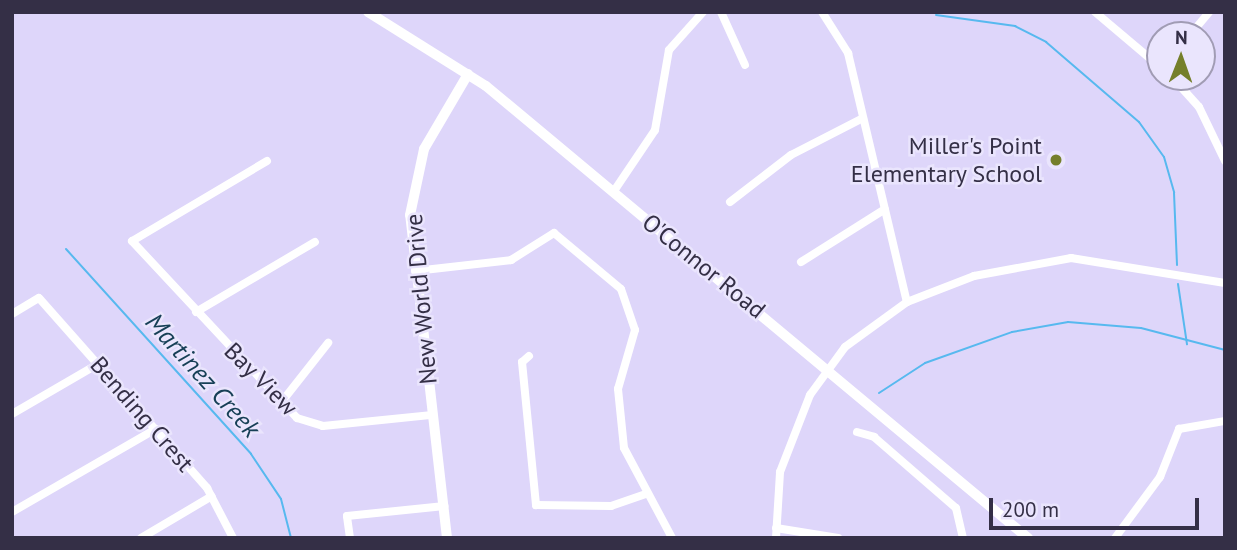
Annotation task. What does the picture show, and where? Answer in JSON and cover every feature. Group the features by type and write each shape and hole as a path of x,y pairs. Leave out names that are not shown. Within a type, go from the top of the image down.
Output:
{"main road":[{"name":"O'Connor Road","path":"368,12 468,74 828,368 1028,538"}],"street":[{"path":"614,191 655,130 669,50 703,12"},
{"path":"721,12 745,65"},
{"path":"822,12 845,44 907,302"},
{"path":"1095,12 1146,55"},
{"name":"New World Drive","path":"447,538 410,215 417,168 436,121 468,74"},
{"path":"1185,91 1199,107 1224,157"},
{"path":"730,202 791,155 863,118"},
{"name":"Bay View","path":"267,161 132,241 280,404 297,418 323,426 432,415"},
{"path":"801,262 885,209"},
{"path":"415,271 511,260 554,233 621,289 633,311 635,337 618,396 627,460 672,538"},
{"path":"196,312 315,242"},
{"path":"776,538 787,448 828,368 864,331 907,302 974,276 1071,258 1225,283"},
{"name":"Bending Crest","path":"12,314 38,298 156,429 212,496 233,538"},
{"path":"280,404 328,343"},
{"path":"529,356 522,362 536,505 611,506 645,494"},
{"path":"12,414 98,364"},
{"path":"1115,538 1160,477 1179,429 1225,421"},
{"path":"12,512 156,429"},
{"path":"857,432 874,437 956,508 963,538"},
{"path":"141,538 212,496"},
{"path":"350,538 347,516 444,506"},
{"path":"776,528 838,538"}],"waterway":[{"path":"936,15 1015,26 1046,42 1139,122 1164,157 1174,193 1177,265"},
{"name":"Martinez Creek","path":"66,249 251,454 281,499 291,538"},
{"path":"1178,284 1187,344"},
{"path":"879,393 925,363 1012,332 1068,322 1141,328 1225,350"}],"place":[{"name":"Miller's Point Elementary School","path":"1056,160"}]}
